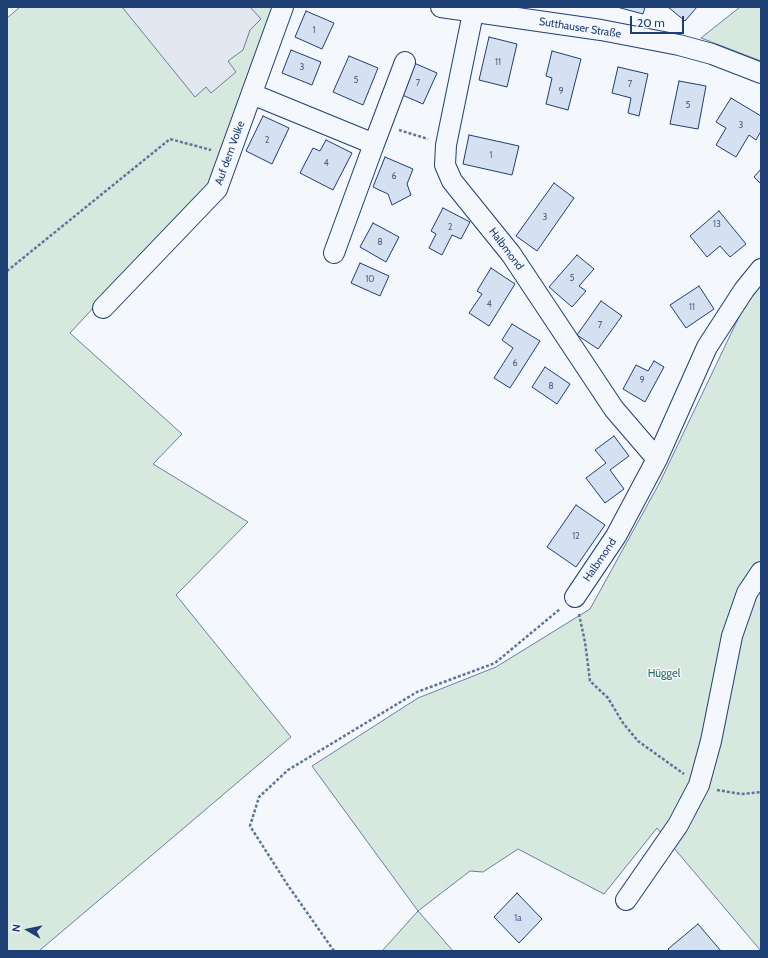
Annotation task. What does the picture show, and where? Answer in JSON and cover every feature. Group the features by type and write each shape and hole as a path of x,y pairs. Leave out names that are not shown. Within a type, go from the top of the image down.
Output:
{"street":[{"name":"Auf dem Volke","path":"103,308 217,189 283,7"},
{"name":"Sutthauser Straße","path":"442,7 473,13 601,30 679,44 712,54 761,73"},
{"name":"Halbmond","path":"473,13 446,145 445,165 452,182 511,254 614,409 657,459"},
{"path":"334,253 404,62"},
{"path":"252,94 374,144"},
{"name":"Halbmond","path":"575,597 616,536 657,459 707,347 744,290 761,269"},
{"path":"626,900 678,825 699,784 711,741 732,636 747,593 761,572"}],"path":[{"path":"381,124 446,145"},
{"path":"7,271 170,139 229,155"},
{"path":"334,951 287,884 250,826 259,797 288,770 417,692 495,663 575,597 586,642 590,681 608,698 623,723 638,741 699,784 713,789 741,794 761,792"}],"green space":[{"path":"20,7 273,7 212,177 207,186 70,333 182,434 153,464 248,522 176,595 291,737 39,951 7,951 7,18"},
{"path":"740,7 761,7 761,61 701,38"},
{"name":"Hüggel","path":"761,284 761,951 657,828 604,894 518,849 483,872 470,871 418,911 312,766 418,698 496,667 590,609 660,482 748,298"},
{"path":"418,911 453,951 382,951"}],"shaded area":[{"path":"122,7 250,7 261,19 250,30 243,50 228,61 236,72 211,93 206,87 195,97"}],"building":[{"path":"617,7 645,7 643,14"},
{"path":"668,7 697,7 685,21"},
{"path":"306,11 334,23 322,49 295,37"},
{"path":"489,37 517,44 507,87 479,80"},
{"path":"291,50 321,62 312,85 282,73"},
{"path":"552,51 581,59 568,110 546,104 552,78 546,76"},
{"path":"349,56 378,68 363,105 333,92"},
{"path":"414,63 437,73 423,104 400,94"},
{"path":"618,67 648,74 639,116 628,113 631,98 612,93"},
{"path":"679,81 706,86 698,129 670,124"},
{"path":"731,98 761,116 761,131 756,140 749,135 736,157 716,145 726,128 716,122"},
{"path":"263,116 289,128 272,164 246,151"},
{"path":"469,135 519,146 512,175 463,164"},
{"path":"326,140 352,153 333,190 300,173 313,148 320,151"},
{"path":"385,157 413,169 407,184 411,195 392,205 388,194 373,187"},
{"path":"761,169 761,184 754,177"},
{"path":"554,183 574,198 537,251 516,236"},
{"path":"443,208 470,222 461,239 452,235 442,255 429,248 436,234 431,231"},
{"path":"719,211 746,244 730,257 720,246 707,257 690,236"},
{"path":"373,223 399,237 386,262 360,247"},
{"path":"577,255 594,269 579,286 586,291 572,307 549,287"},
{"path":"360,263 389,276 380,296 351,283"},
{"path":"491,268 515,284 489,326 469,313 482,294 477,291"},
{"path":"699,286 714,309 686,328 670,305"},
{"path":"601,301 622,316 598,349 577,335"},
{"path":"512,324 540,341 510,388 494,378 513,348 502,340"},
{"path":"654,361 664,367 645,402 623,389 636,365 648,371"},
{"path":"545,367 570,384 557,404 532,387"},
{"path":"614,436 629,456 610,470 624,489 605,503 586,478 606,463 595,450"},
{"path":"576,505 605,525 576,567 547,547"},
{"path":"517,893 542,919 519,943 494,917"},
{"path":"698,924 721,951 670,951 668,949"}]}
